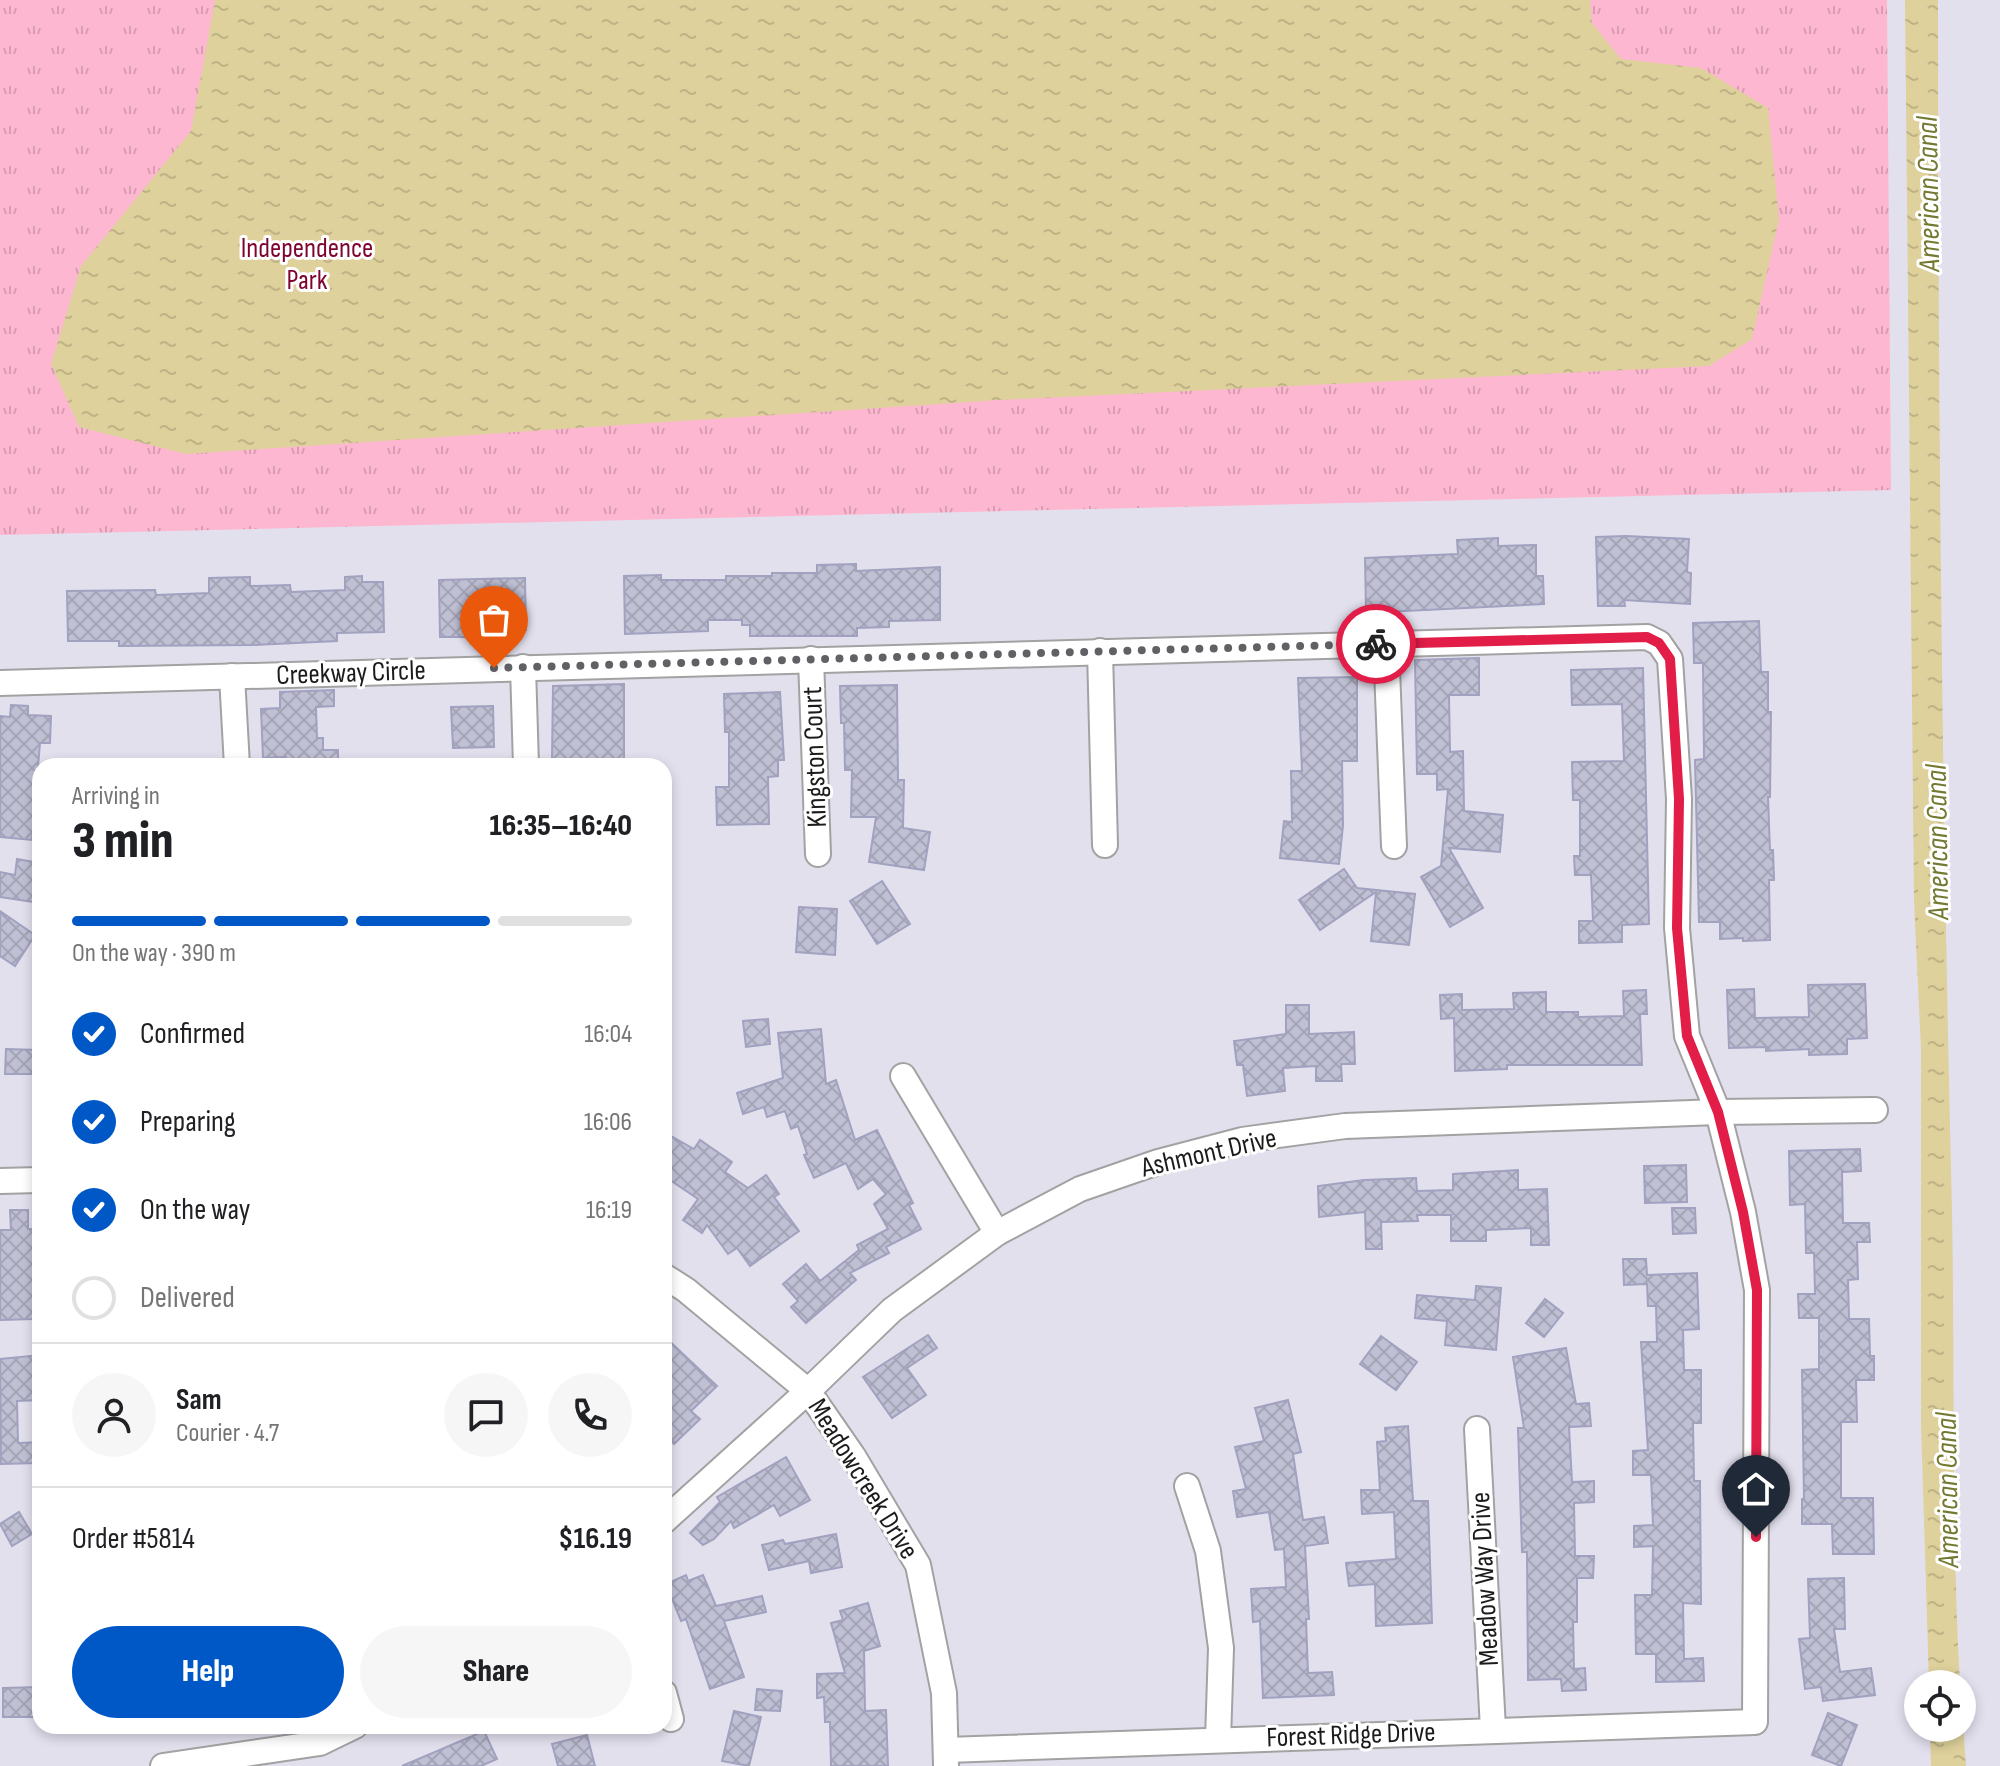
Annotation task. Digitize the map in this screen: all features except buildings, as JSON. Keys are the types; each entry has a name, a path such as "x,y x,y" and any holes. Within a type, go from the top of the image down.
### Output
{"street":[{"name":"Creekway Circle","path":"0,683 1647,637 1659,643 1670,659 1679,799 1677,928 1687,1036 1718,1112"},
{"path":"1386,644 1394,846"},
{"path":"1100,651 1105,845"},
{"name":"Kingston Court","path":"811,659 818,854"},
{"path":"523,667 526,758"},
{"path":"232,676 237,758"},
{"path":"903,1076 997,1233"},
{"name":"Ashmont Drive","path":"672,1514 892,1310 997,1233 1080,1189 1158,1162 1242,1140 1345,1126 1718,1112 1875,1110"},
{"name":"Forest Ridge Drive","path":"947,1758 1218,1740 1755,1722 1757,1290 1743,1212 1718,1112"},
{"path":"0,1181 32,1180"},
{"name":"Meadowcreek Drive","path":"672,1281 808,1391 853,1456 918,1565 944,1693 947,1758"},
{"name":"Meadow Way Drive","path":"1477,1429 1493,1729"},
{"path":"1187,1486 1208,1551 1221,1648 1218,1740"},
{"path":"163,1766 320,1743 339,1734"}],"green space":[{"name":"Independence Park","path":"0,0 1887,0 1891,490 0,535"}],"water":[{"name":"Independence Park","path":"215,0 1590,0 1592,23 1621,59 1701,68 1768,108 1779,219 1752,339 1709,366 999,400 186,454 79,427 51,364 81,266 191,131"},
{"name":"American Canal","path":"1905,0 1938,0 1943,757 1955,1566 1959,1670 1929,1670 1921,1424 1921,1049 1914,901"},
{"path":"1930,1742 1964,1742 1966,1766 1931,1766"}],"way so far":[{"path":"494,668 1376,644"}],"route":[{"path":"1376,644 1647,637 1659,643 1670,659 1679,799 1677,928 1687,1036 1718,1112 1743,1212 1757,1290 1756,1537"}]}
